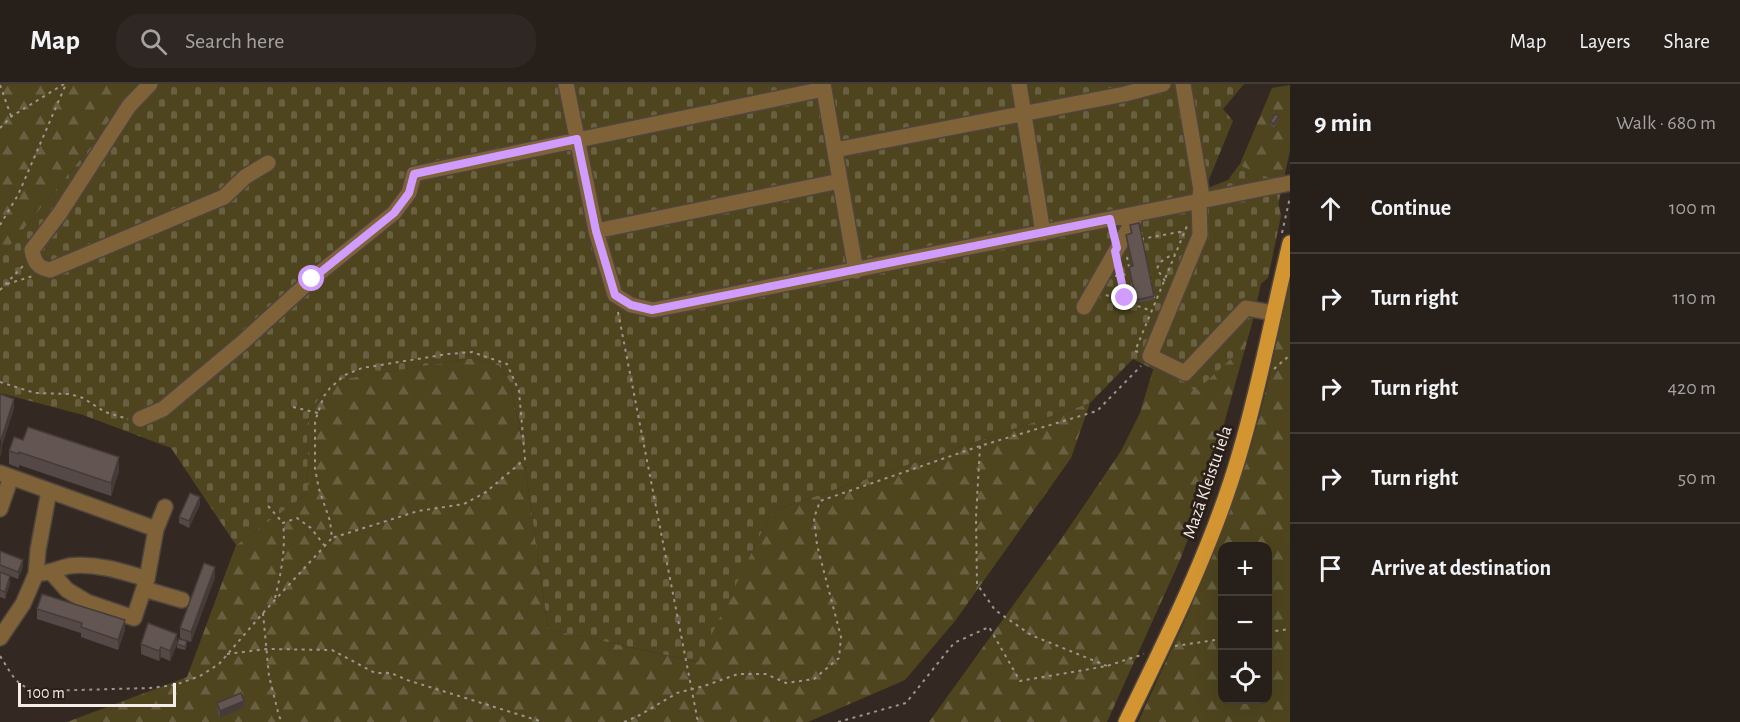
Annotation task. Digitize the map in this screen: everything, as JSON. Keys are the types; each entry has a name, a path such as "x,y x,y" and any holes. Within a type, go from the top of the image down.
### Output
{"main road":[{"name":"Mazā Kleistu iela","path":"1126,722 1162,647 1217,519 1240,453 1290,243"}],"lane":[{"path":"150,84 129,106 60,213 32,250 35,263 42,269 50,270 224,197 245,177 268,163"},
{"path":"566,84 596,231 615,295 631,305 652,310 1290,183"},
{"path":"1018,84 1043,233"},
{"path":"835,150 1125,94 1163,84"},
{"path":"1183,84 1201,190 1193,229 1193,252 1177,290 1159,314 1145,361 1185,373 1246,308 1273,313"},
{"path":"140,419 163,409 243,342 312,279 394,213 409,193 414,174 823,87 856,271"},
{"path":"596,231 840,181"},
{"path":"1084,307 1137,214"},
{"path":"1110,219 1116,249"},
{"path":"0,509 6,475 156,529"},
{"path":"50,491 38,550 43,573 87,602 134,618 146,584 156,529 165,507"},
{"path":"0,638 43,573 67,567 89,565 111,568 182,600"}],"path":[{"path":"0,128 12,116 65,84"},
{"path":"0,225 18,195 65,84"},
{"path":"0,85 12,116"},
{"path":"1137,214 1146,260"},
{"path":"1142,239 1193,229"},
{"path":"1155,303 1176,254 1193,229"},
{"path":"1116,249 1126,300"},
{"path":"0,290 24,265 32,250"},
{"path":"1159,314 1148,271 1157,269 1164,259 1176,254 1193,252"},
{"path":"1157,269 1164,280 1177,290"},
{"path":"5,285 50,270"},
{"path":"1094,290 1159,314"},
{"path":"615,295 698,722"},
{"path":"1126,300 1135,296"},
{"path":"624,722 677,693 738,674 766,674 786,683 813,679 839,658 842,636 817,545 814,518 820,501 980,446 1096,411 1145,361 1135,351 1159,314"},
{"path":"0,656 21,686 44,692 175,685 200,676 219,664 332,538 418,511 464,504 486,492 524,460 519,391 507,364 472,352 362,368 345,375 330,388 324,396 315,421 315,470 330,521 332,538"},
{"path":"0,382 34,393 70,394 83,398 105,412 124,419 140,419"},
{"path":"293,407 318,413"},
{"path":"980,446 976,517 977,584 995,610 1031,635 1107,666"},
{"path":"268,506 283,523 285,538 282,568 274,601"},
{"path":"283,523 297,518 311,528 325,546"},
{"path":"263,613 269,676 282,722"},
{"path":"838,722 906,703 954,643 990,627 1020,681 1107,666 1147,654 1142,663"},
{"path":"1272,631 1290,629"},
{"path":"1162,647 1218,640"},
{"path":"227,654 267,649 332,650 375,673 391,673 543,722"}],"green space":[{"path":"0,84 142,84 0,258"},
{"path":"142,84 1244,84 1223,109 1233,121 1205,189 1228,180 1239,165 1274,180 1281,216 1268,278 1226,316 1237,326 1233,357 1196,391 1133,359 1090,403 772,511 698,662 548,629 521,436 510,382 499,366 473,358 331,381 311,410 307,425 308,493 236,545 171,448 83,415 0,393 0,258"},
{"path":"1290,85 1290,150 1253,320 1203,499 1180,560 1107,722 929,722 1066,532 1121,451 1140,413 1152,373 1272,88"},
{"path":"1290,281 1290,722 1138,722 1215,549 1251,447"},
{"path":"473,358 499,366 510,382 521,436 548,629 697,662 772,511 1090,403 1071,458 955,621 905,680 808,722 67,722 187,677 236,545 308,493 307,425 311,410 331,381"}],"building":[{"path":"1275,114 1279,116 1274,124 1270,122"},
{"path":"1139,223 1154,296 1136,300 1129,267 1133,266 1126,235 1132,233 1130,225"},
{"path":"0,394 14,399 1,440 0,440"},
{"path":"28,427 119,457 111,483 19,452 19,454 9,451 14,437 23,440"},
{"path":"190,493 200,497 189,521 179,517"},
{"path":"0,551 23,560 18,572 0,565"},
{"path":"204,563 215,567 191,632 180,628"},
{"path":"0,572 10,576 5,592 0,590"},
{"path":"42,594 125,620 118,640 81,627 82,623 37,609"},
{"path":"148,623 177,634 170,651 161,647 159,651 141,644"},
{"path":"179,639 187,641 185,647 177,644"},
{"path":"241,693 244,701 220,711 217,703"}],"route":[{"path":"312,279 394,213 409,193 414,174 577,139 596,231 615,295 631,305 652,310 1110,219 1125,298"}]}
